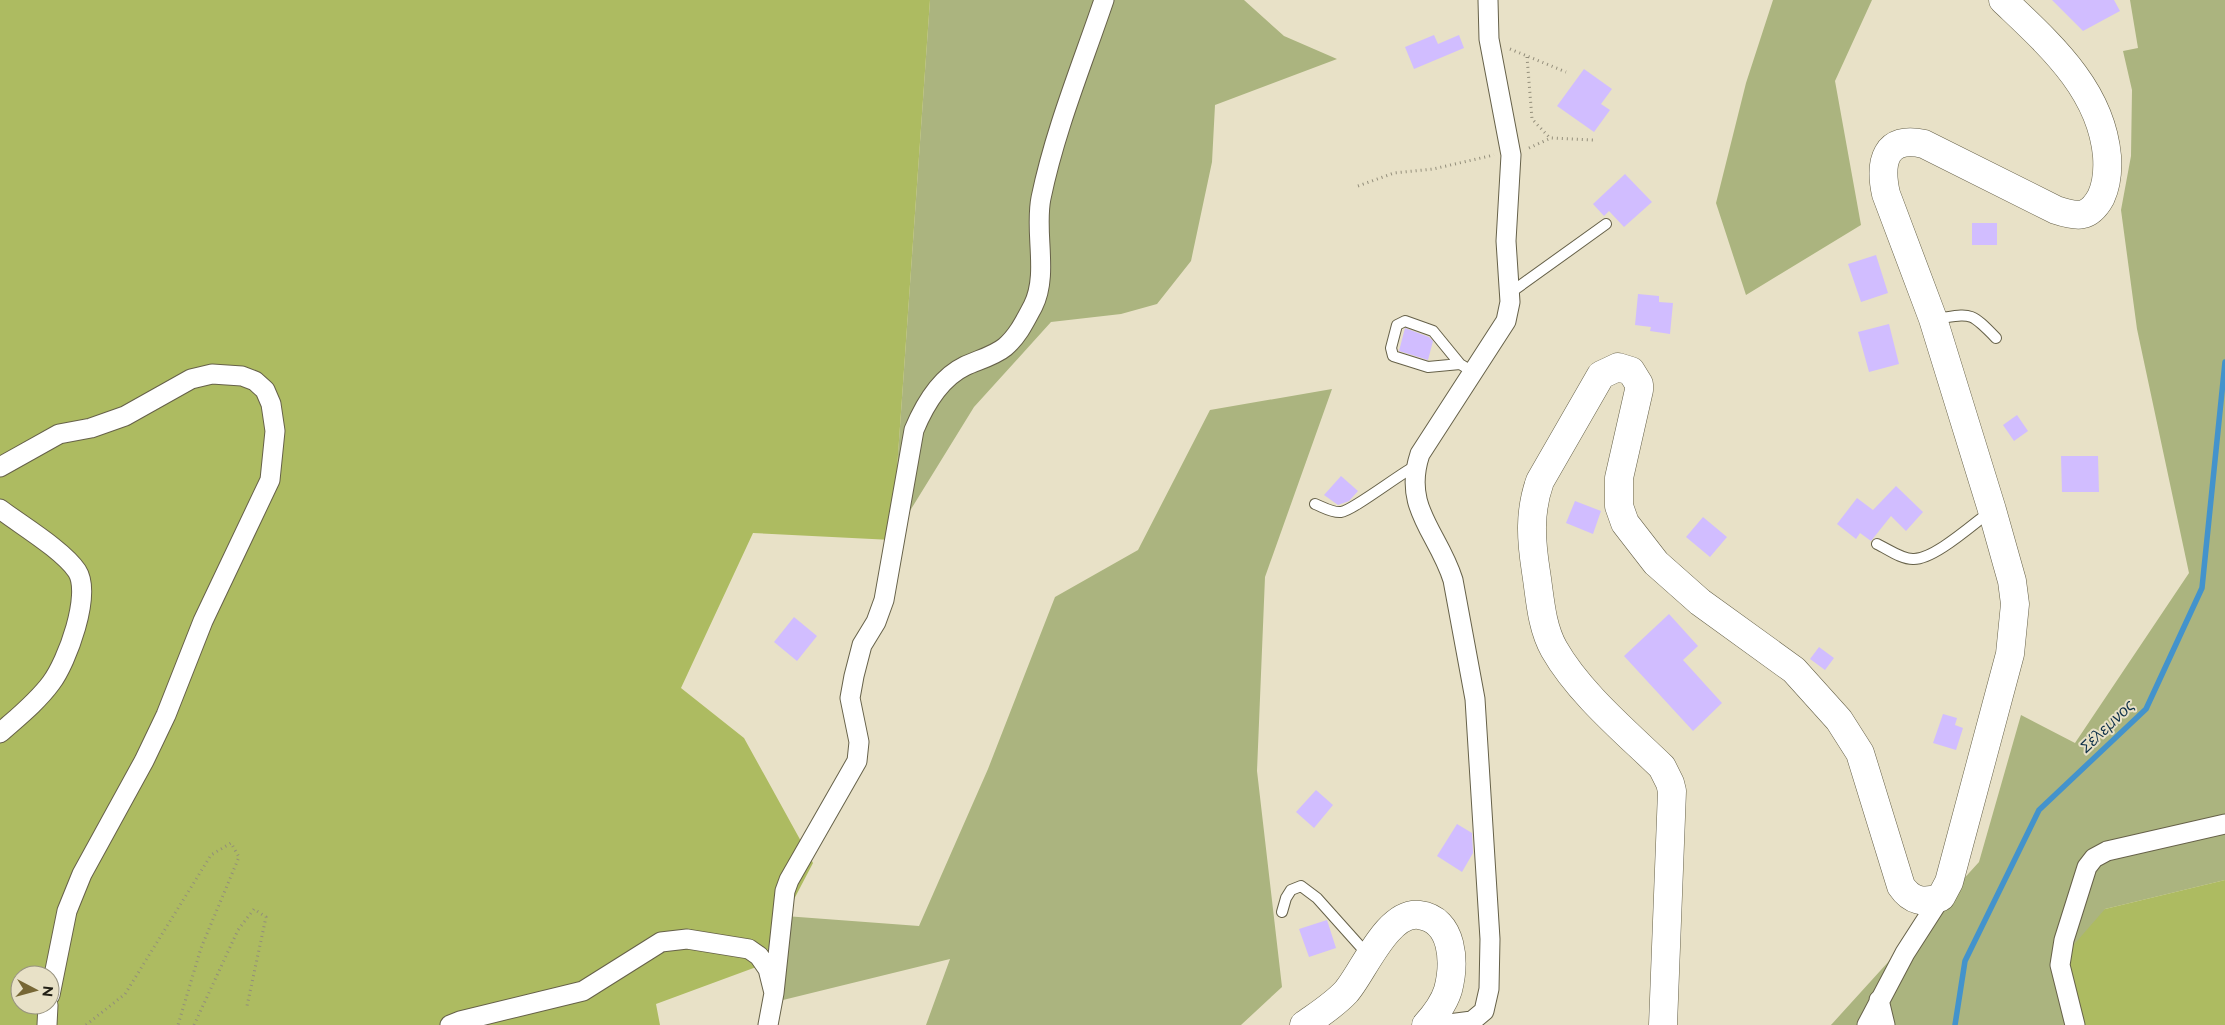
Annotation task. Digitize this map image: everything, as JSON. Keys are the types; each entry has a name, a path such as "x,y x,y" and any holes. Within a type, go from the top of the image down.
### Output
{"main road":[{"path":"1663,1025 1672,791 1662,767 1584,689 1553,648 1544,620 1532,548 1532,511 1540,482 1601,375 1610,368 1626,368 1634,374 1639,384 1619,478 1619,506 1625,523 1656,563 1700,602 1794,670 1839,720 1860,753 1900,886 1914,899 1932,901 1941,897 1949,882 2010,654 2015,604 2012,581 1992,510 1933,319 1886,194 1882,165 1886,155 1893,148 1913,141 1924,144 2056,210 2080,215 2090,212 2096,207 2103,192 2108,171 2105,141 2099,116 2079,80 2055,50 2003,0"},
{"path":"1304,1025 1335,1003 1346,992 1369,956 1393,926 1412,915 1419,914 1433,919 1442,927 1452,951 1448,989 1434,1016 1426,1025"}],"street":[{"path":"768,1025 774,993 785,891 789,880 833,806 859,754 850,698 862,646 876,622 884,600 914,430 919,417 939,386 949,376 1006,346 1018,332 1033,305 1039,286 1038,221 1040,199 1053,150 1104,0"},
{"path":"1441,1025 1472,1021 1484,1011 1489,989 1490,938 1474,699 1453,580 1414,494 1420,454 1466,368 1506,321 1510,293 1506,241 1511,155 1489,39 1488,0"},
{"path":"0,467 46,440 125,416 191,379 203,375 242,376 255,381 264,390 271,404 275,431 270,480 203,621 162,723 144,761 82,874 66,912 56,965"},
{"path":"0,509 64,557 77,572 81,582 81,598 71,642 54,680 43,694 0,733"},
{"path":"2075,1025 2060,965 2064,940 2087,867 2094,858 2107,852 2225,824"},
{"path":"1867,1025 1905,953 1941,897"},
{"path":"450,1025 583,992 652,946 670,940 687,939 749,949 765,962 774,993"},
{"path":"1879,1000 1885,1025"}],"lane":[{"path":"1510,293 1606,224"},
{"path":"1933,319 1971,316 1977,318 1996,338"},
{"path":"1405,322 1433,331 1466,368 1428,367 1393,356 1391,348 1397,325 1405,322"},
{"path":"1315,504 1333,512 1349,510 1392,479 1417,465"},
{"path":"1877,544 1905,557 1917,559 1936,552 1992,510"},
{"path":"1282,912 1286,898 1291,890 1302,886 1317,898 1369,956"}],"path":[{"path":"1489,39 1566,72"},
{"path":"1527,56 1532,119 1550,138"},
{"path":"1358,186 1394,173 1433,168 1499,154 1511,155 1550,138 1593,140"},
{"path":"86,1025 125,994 210,855 231,843 239,857 201,948 178,1025"},
{"path":"194,1025 238,930 254,909 266,917 247,1006"}],"green space":[{"path":"0,0 930,0 892,540 753,533 681,688 744,738 813,863 759,966 656,1004 660,1025 0,1025"},
{"path":"930,0 1244,0 1284,36 1337,59 1215,105 1212,162 1191,261 1157,304 1121,314 1051,322 974,407 892,540"},
{"path":"1773,0 1872,0 1835,81 1861,225 1746,295 1716,203 1746,83"},
{"path":"2130,0 2225,0 2225,880 2105,909 2076,1025 1831,1025 1979,862 2021,715 2075,743 2189,573 2137,329 2121,210 2131,156 2132,90 2123,51 2138,48"},
{"path":"1332,389 1265,577 1257,771 1282,987 1241,1025 926,1025 950,959 783,1000 759,966 785,916 919,926 988,769 1055,597 1138,550 1210,410"},
{"path":"2225,880 2225,1025 2076,1025 2056,965 2105,909"}],"building":[{"path":"2052,0 2114,0 2120,11 2083,31"},
{"path":"1434,35 1438,44 1459,35 1464,48 1414,69 1405,47"},
{"path":"1584,69 1612,89 1601,104 1610,110 1594,132 1557,106"},
{"path":"1625,174 1652,202 1624,227 1609,211 1604,216 1593,204"},
{"path":"1972,223 1997,223 1997,245 1972,245"},
{"path":"1876,255 1888,293 1861,302 1848,264"},
{"path":"1638,294 1659,296 1659,302 1673,303 1670,334 1650,331 1651,327 1635,325"},
{"path":"1889,324 1899,364 1869,372 1858,332"},
{"path":"1405,328 1429,337 1433,341 1428,360 1399,351"},
{"path":"2017,415 2028,431 2014,441 2003,425"},
{"path":"2061,456 2098,456 2099,492 2062,492"},
{"path":"1341,476 1358,491 1349,501 1338,505 1324,495"},
{"path":"1896,486 1923,512 1906,531 1891,516 1871,541 1860,533 1856,539 1837,524 1857,498 1873,510"},
{"path":"1575,501 1601,511 1593,534 1566,523"},
{"path":"1703,517 1727,537 1710,557 1686,537"},
{"path":"1669,614 1698,646 1683,660 1722,703 1693,731 1624,656"},
{"path":"794,617 817,636 797,661 774,642"},
{"path":"1819,647 1834,658 1825,670 1810,659"},
{"path":"1943,714 1957,718 1955,725 1963,728 1956,750 1933,743"},
{"path":"1316,790 1333,805 1314,828 1296,812"},
{"path":"1457,824 1472,833 1473,853 1462,872 1437,856"},
{"path":"1327,920 1336,948 1309,957 1299,929"}],"waterway":[{"name":"Σέλεμνος","path":"1955,1025 1965,961 2039,810 2146,709 2202,588 2225,362"}]}
